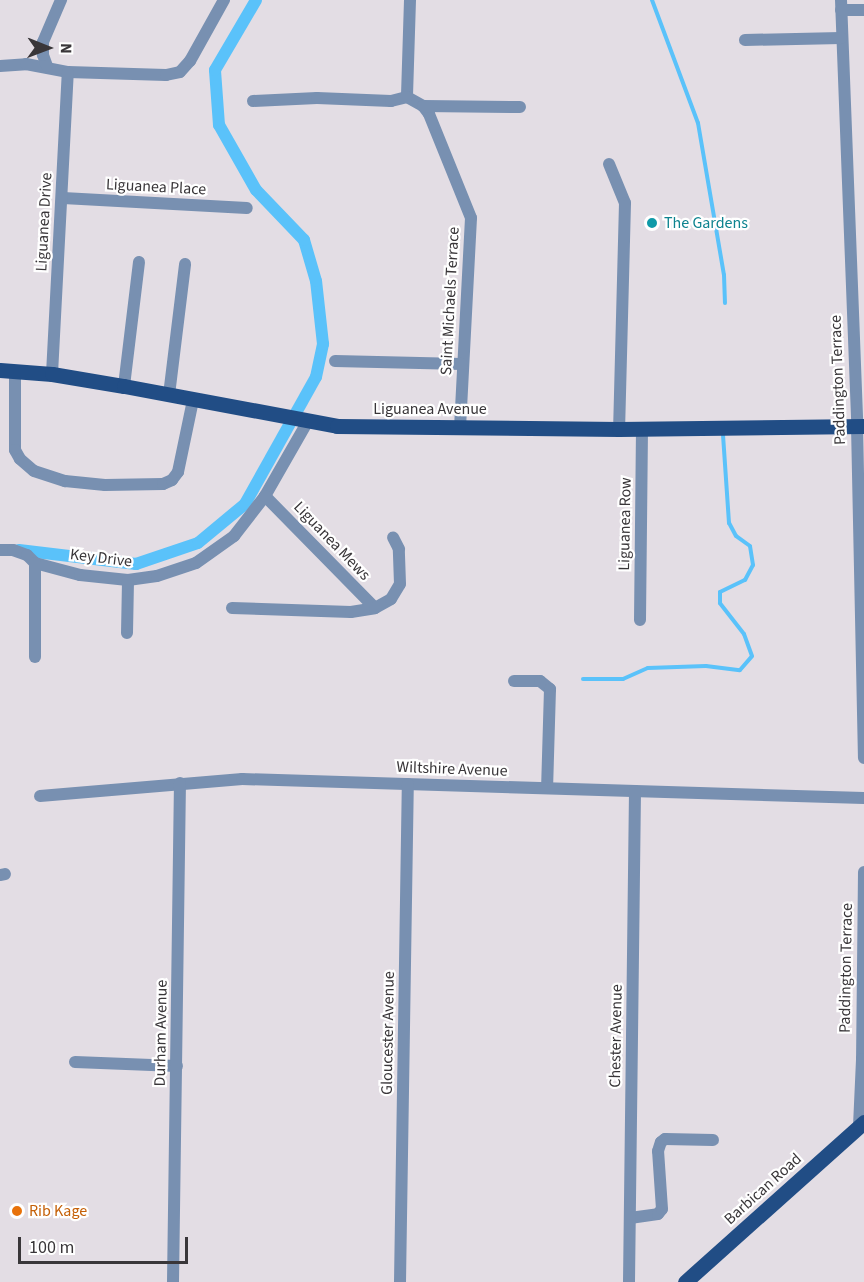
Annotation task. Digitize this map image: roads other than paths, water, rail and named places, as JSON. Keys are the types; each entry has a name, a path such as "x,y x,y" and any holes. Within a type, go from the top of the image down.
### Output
{"main road":[{"name":"Liguanea Avenue","path":"7,371 52,374 124,386 337,426 619,429 860,426"},
{"name":"Barbican Road","path":"685,1282 862,1124"}],"street":[{"path":"47,66 43,55 44,42 61,0"},
{"path":"0,66 26,64 47,66 68,72 166,75 180,72 190,61 224,0"},
{"path":"407,98 410,0"},
{"path":"841,5 864,10"},
{"name":"Paddington Terrace","path":"841,5 860,426 864,758"},
{"path":"745,40 841,38"},
{"name":"Liguanea Drive","path":"52,374 68,72"},
{"path":"253,101 317,98 391,101 407,98 426,110 520,107"},
{"name":"Saint Michaels Terrace","path":"426,110 471,218 460,427"},
{"path":"609,164 625,203 619,429"},
{"name":"Liguanea Place","path":"63,198 247,208"},
{"path":"124,386 139,262"},
{"path":"169,395 185,264"},
{"path":"335,361 462,364"},
{"path":"7,371 15,450 20,459 34,471 65,481 105,485 162,484 172,480 178,472 193,400"},
{"name":"Key Drive","path":"0,550 13,550 27,555 35,563 80,574 128,580 157,576 196,563 234,536 265,496 306,421"},
{"name":"Liguanea Row","path":"640,620 642,428"},
{"name":"Liguanea Mews","path":"265,496 375,608"},
{"path":"232,608 351,612 375,608 391,599 400,584 399,549 393,537"},
{"path":"35,563 35,657"},
{"path":"127,633 128,580"},
{"path":"514,681 540,681 550,689 547,788"},
{"name":"Wiltshire Avenue","path":"40,796 180,783 242,779 302,779 864,798"},
{"name":"Durham Avenue","path":"173,1282 180,783"},
{"name":"Gloucester Avenue","path":"400,1282 408,784"},
{"name":"Chester Avenue","path":"629,1282 635,791"},
{"name":"Paddington Terrace","path":"862,1124 864,872"},
{"path":"75,1062 177,1066"},
{"path":"630,1218 658,1214 662,1209 658,1151 661,1142 665,1139 713,1140"}],"waterway":[{"path":"19,550 136,564 198,543 245,504 316,377 323,344 316,281 304,240 256,190 219,125 215,70 256,0"},
{"path":"652,0 698,123 724,275 725,303"},
{"path":"583,679 623,679 648,668 706,666 740,670 752,656 744,634 720,603 720,592 745,580 753,565 750,546 736,536 729,523 723,434"}],"place":[{"name":"The Gardens","path":"652,223"},
{"name":"Rib Kage","path":"17,1211"}]}
